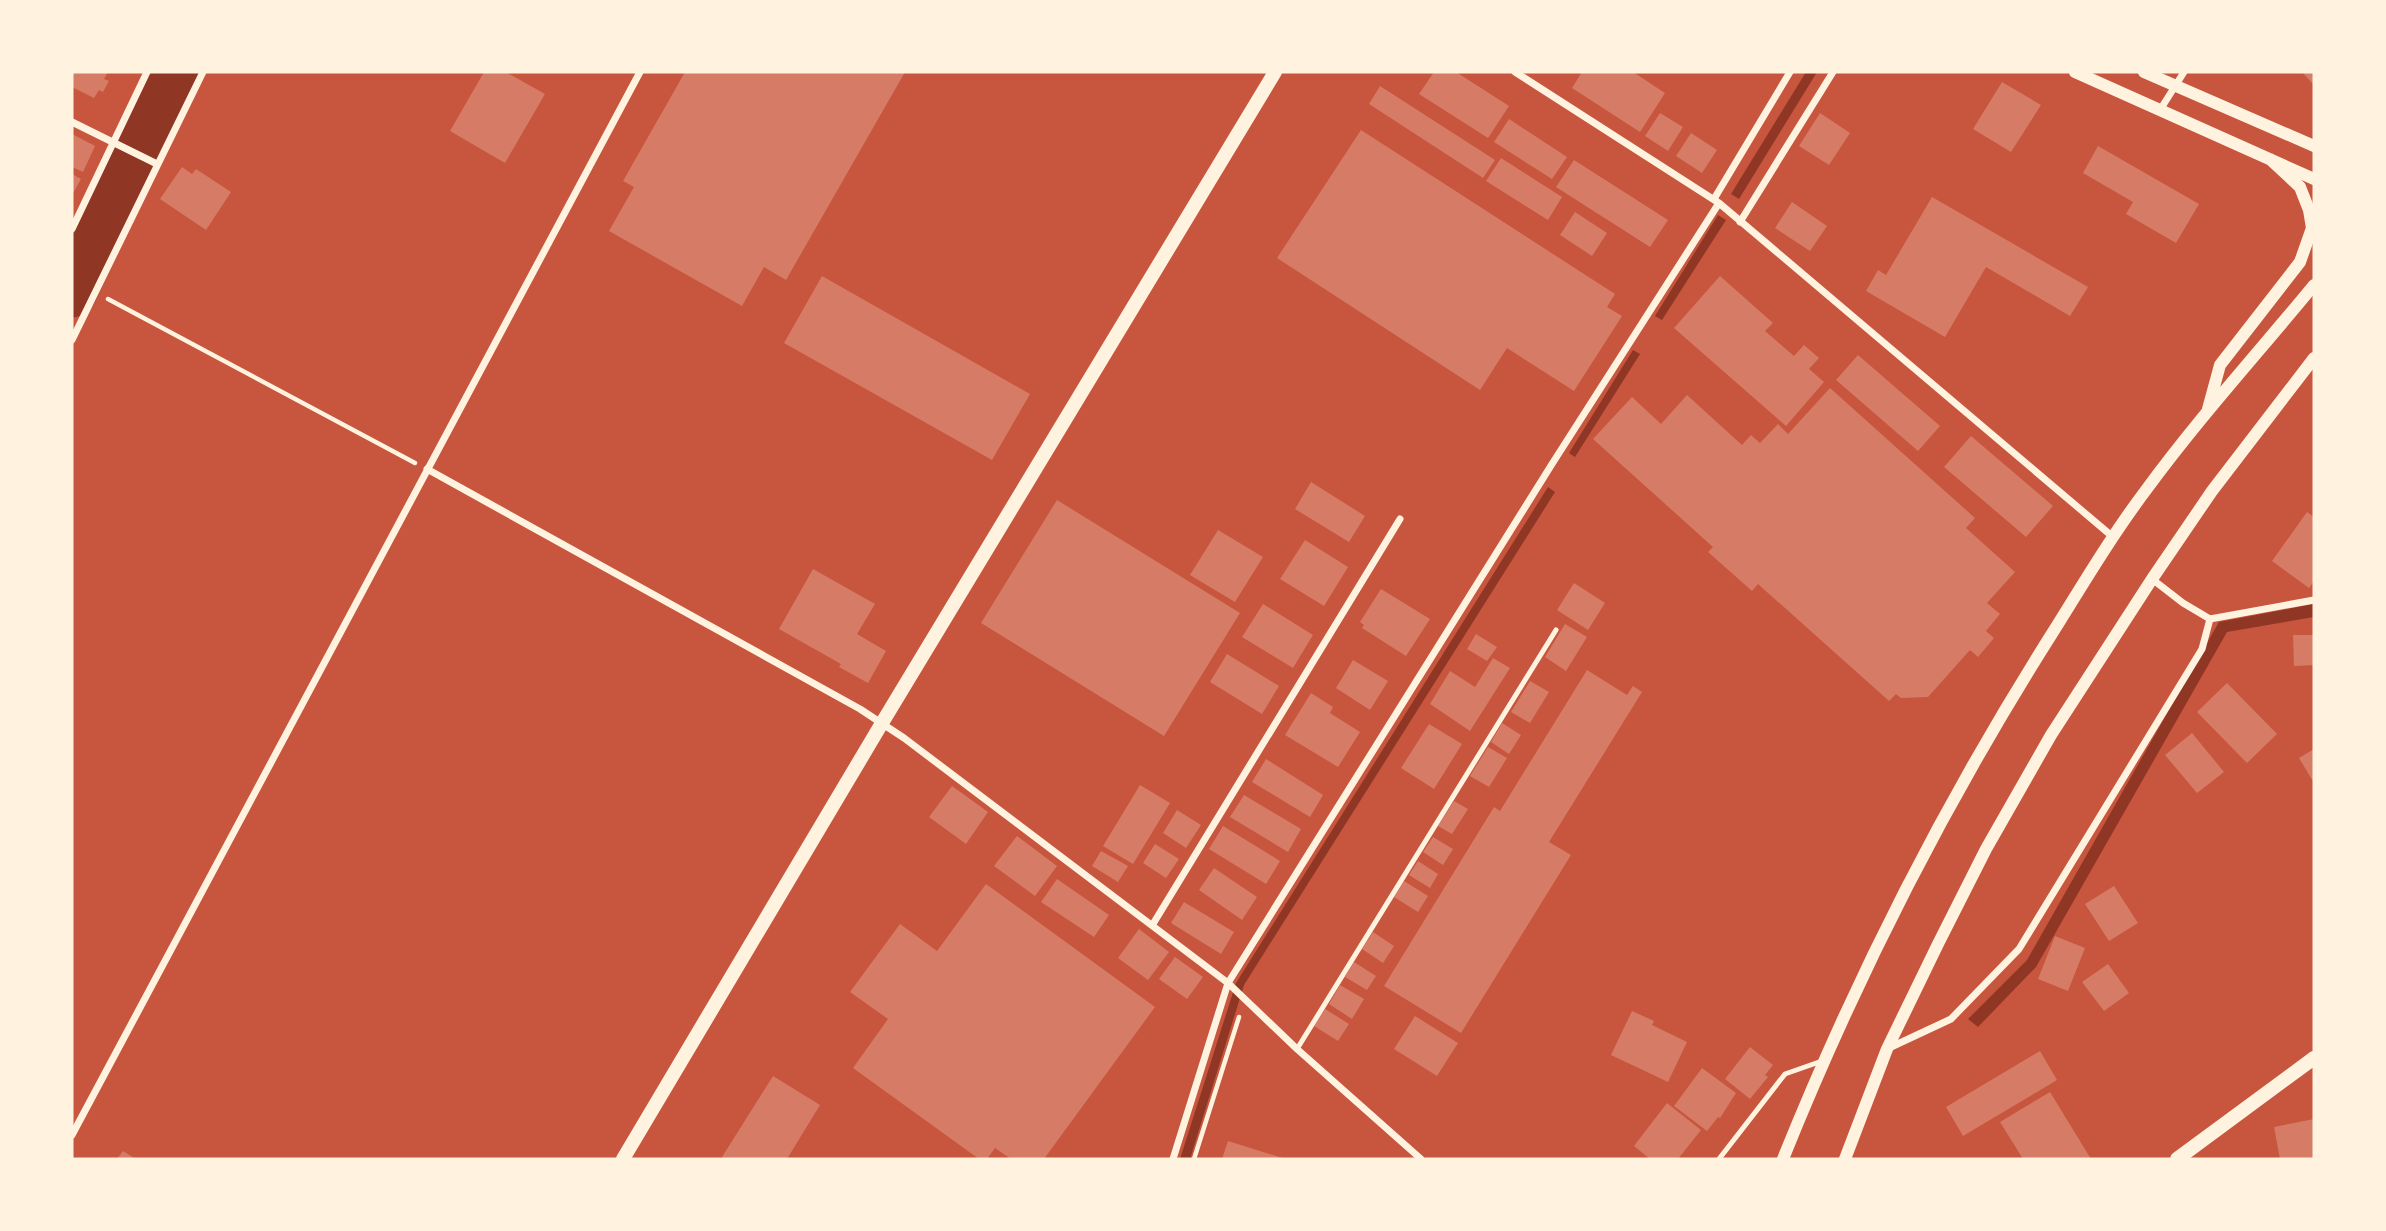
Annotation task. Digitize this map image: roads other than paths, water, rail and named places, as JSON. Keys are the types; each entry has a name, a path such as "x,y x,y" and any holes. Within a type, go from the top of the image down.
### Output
{"main road":[{"path":"623,1159 882,723 1275,72"},
{"path":"2177,1159 2314,1058"}],"street":[{"path":"72,229 116,143 147,72"},
{"path":"72,340 203,72"},
{"path":"72,1135 640,72"},
{"path":"1515,72 1716,201 2113,537"},
{"path":"1173,1159 1231,985 1716,201 1790,72"},
{"path":"1740,222 1833,72"},
{"path":"2075,72 2314,179"},
{"path":"2144,72 2314,146"},
{"path":"2160,110 2184,72"},
{"path":"72,122 157,164"},
{"path":"2206,416 2220,365 2300,262 2312,228 2309,210 2300,187 2270,159"},
{"path":"1783,1159 1824,1061 1895,910 1956,792 2011,698 2113,537 2147,489 2314,285"},
{"path":"1845,1159 1887,1049 1992,837 2052,735 2152,579 2213,491 2314,358"},
{"path":"426,469 882,723 1231,985 1297,1049 1421,1159"},
{"path":"1153,925 1400,519"},
{"path":"2152,579 2183,603 2210,619 2314,600"},
{"path":"1887,1049 1951,1019 2018,948 2202,649 2210,619"}],"lane":[{"path":"1297,1049 1556,630"},
{"path":"1719,1159 1785,1074 1824,1061"}],"waterway":[{"path":"72,259 162,72"},
{"path":"72,293 177,72"}]}
